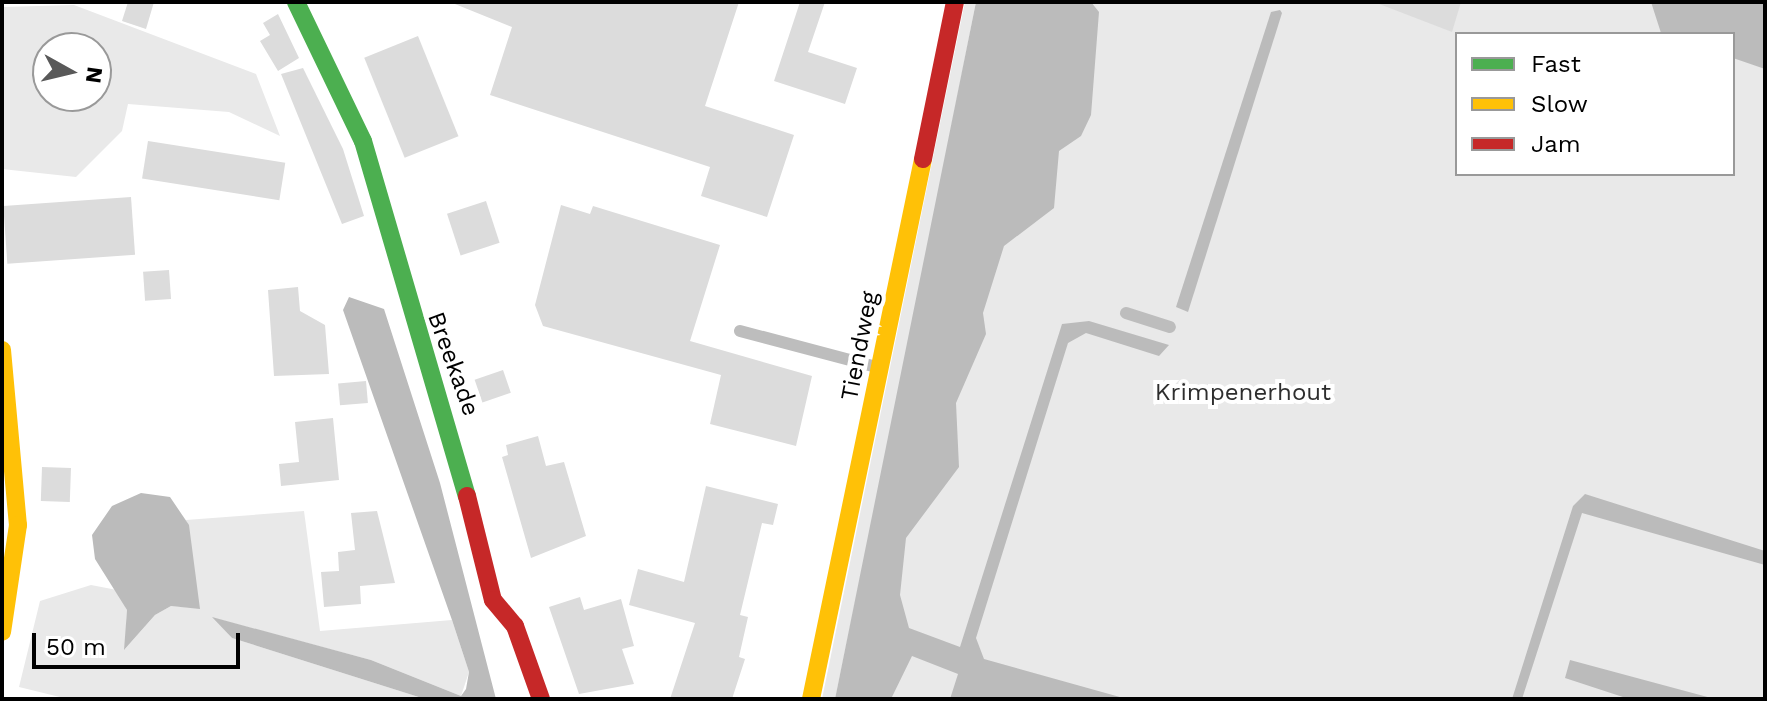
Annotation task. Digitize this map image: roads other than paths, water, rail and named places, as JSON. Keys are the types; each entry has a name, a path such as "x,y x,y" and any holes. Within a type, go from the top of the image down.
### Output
{"street":[{"name":"Breekade","path":"296,2 363,141 406,278 407,309 445,405 489,585 515,626 541,699"},
{"name":"Tiendweg","path":"811,699 955,2"},
{"path":"2,350 15,433 18,525 2,632"}],"lane":[{"path":"1126,313 1170,327"},
{"path":"740,331 879,367"}],"park label":[{"name":"Krimpenerhout","path":"1243,393"}]}
